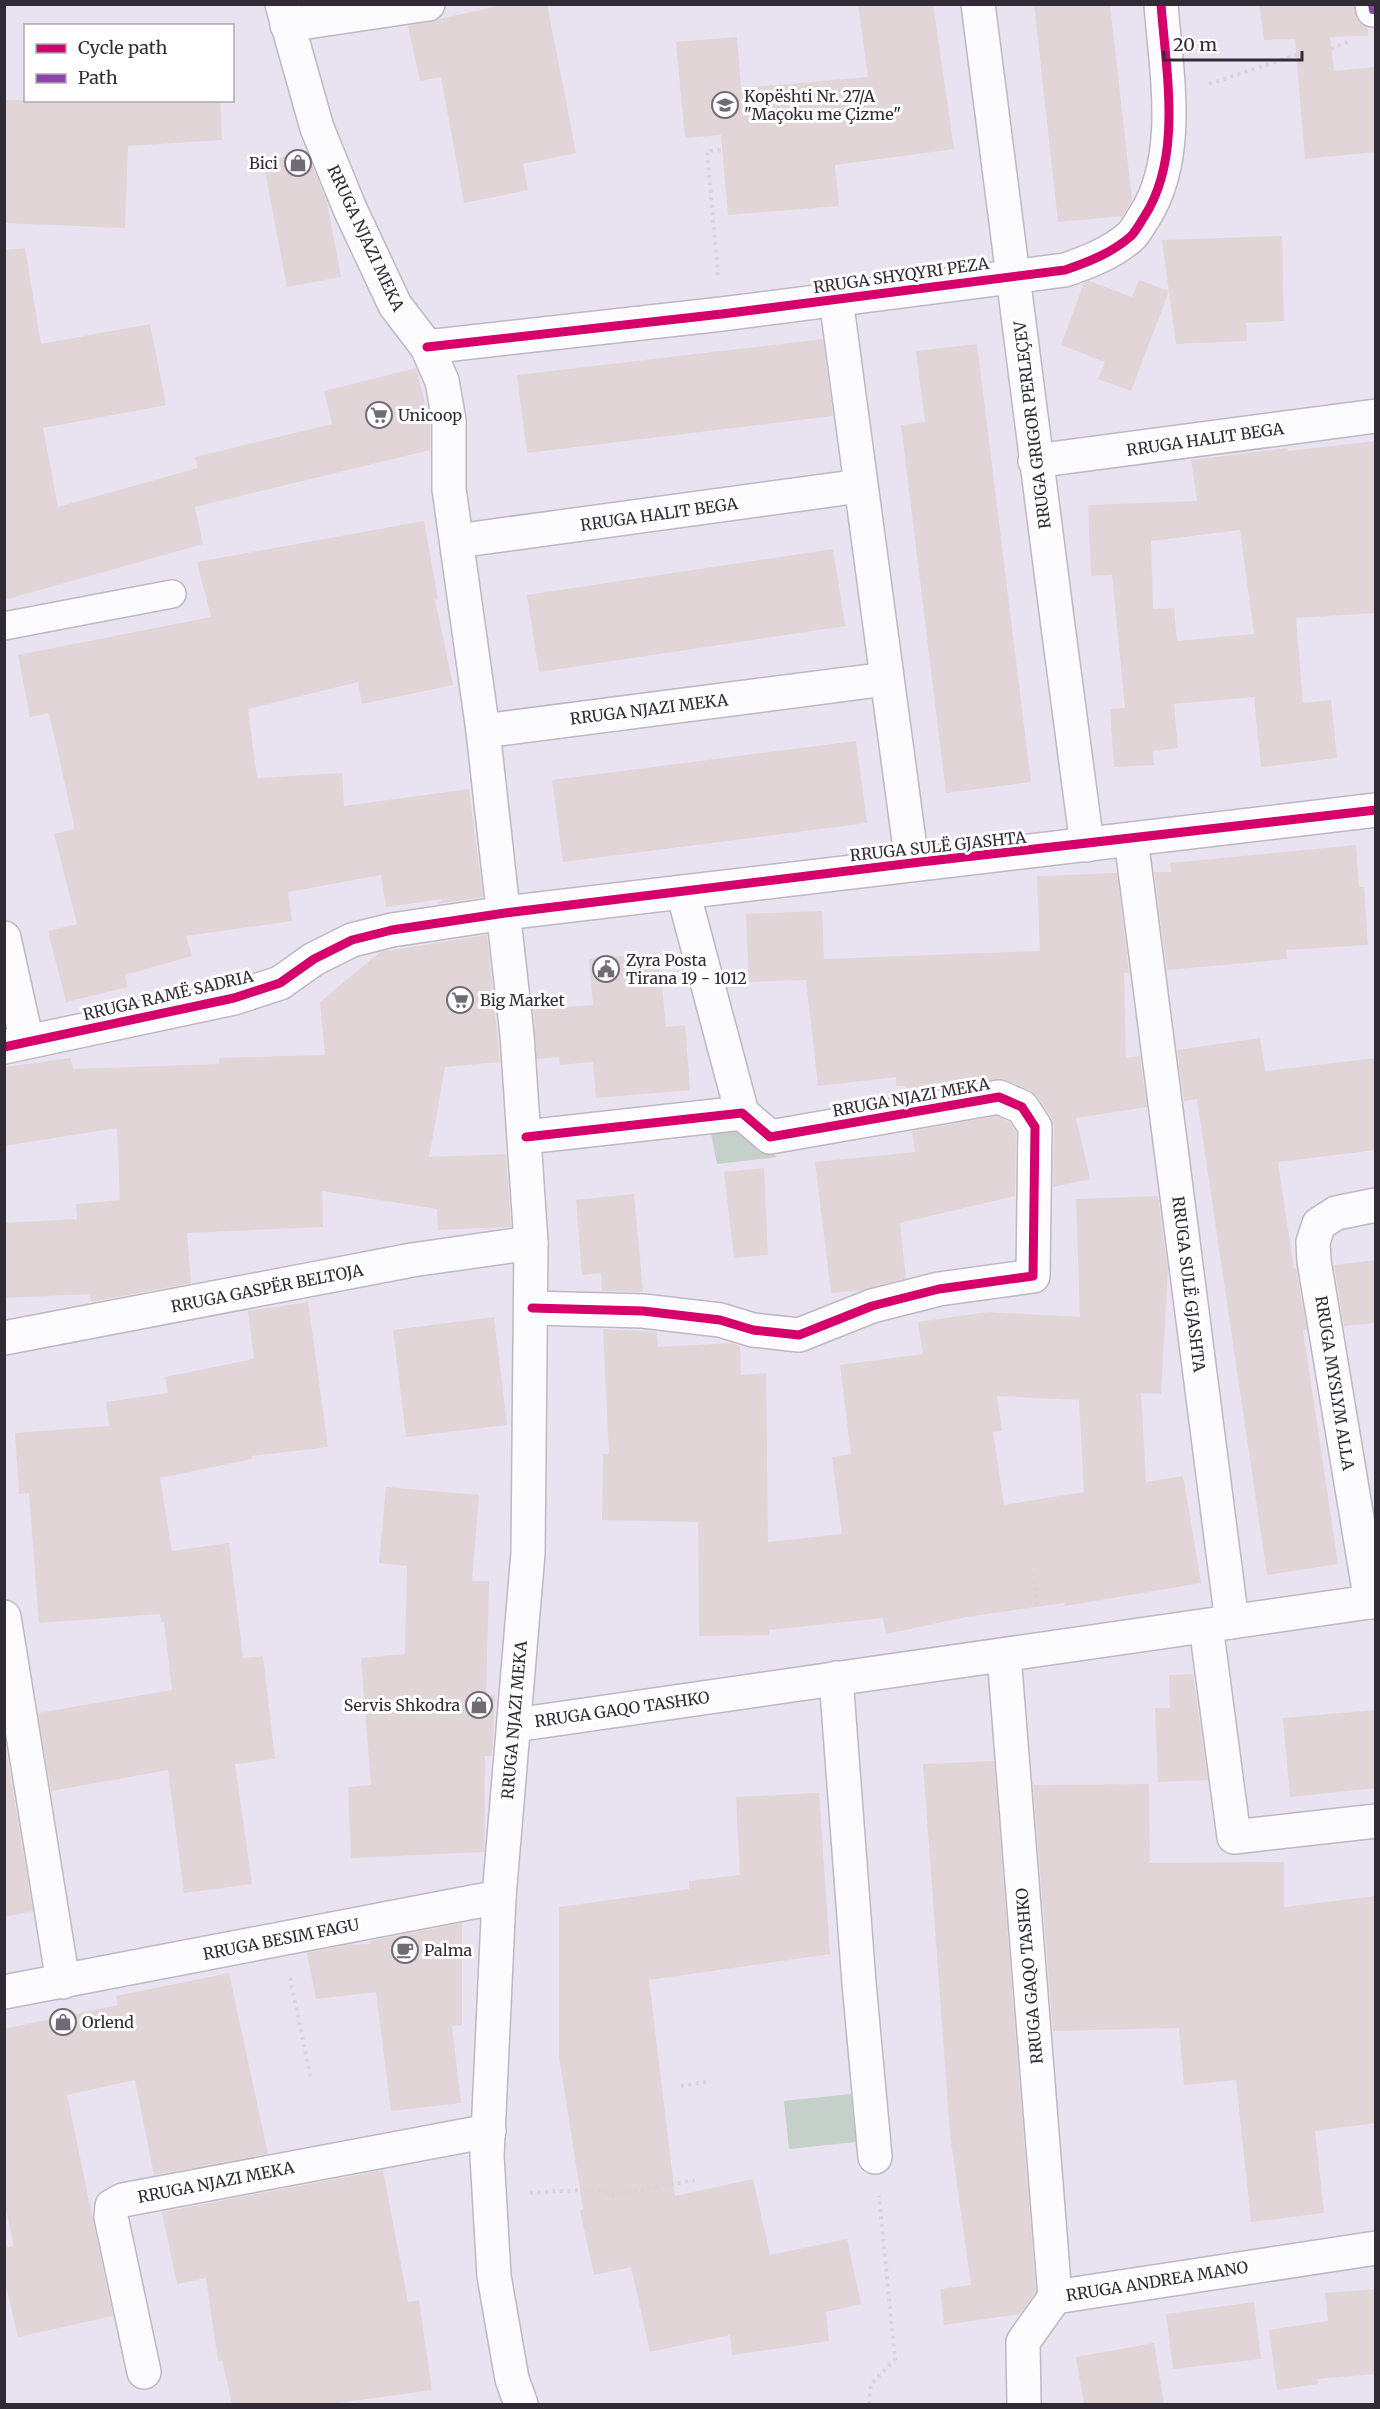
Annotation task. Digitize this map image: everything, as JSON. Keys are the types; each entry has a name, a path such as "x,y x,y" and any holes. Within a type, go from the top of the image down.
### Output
{"street":[{"name":"RRUGA NJAZI MEKA","path":"428,4 284,15 317,128 350,209 395,305 427,347 442,381 449,420 449,489 483,730 505,913 526,1137 532,1308 528,1553 499,1897 489,2131 494,2276 512,2379 521,2404"},
{"name":"RRUGA GRIGOR PERLEÇEV","path":"978,4 1014,275 1035,461 1087,845"},
{"name":"RRUGA SHYQYRI PEZA","path":"427,347 722,314 1065,270 1099,258 1132,236 1154,202 1165,159 1168,100 1161,4"},
{"path":"1372,4 1373,10 1376,9"},
{"path":"836,299 912,863"},
{"name":"RRUGA HALIT BEGA","path":"1035,461 1376,416"},
{"name":"RRUGA HALIT BEGA","path":"457,541 860,486"},
{"name":"RRUGA NJAZI MEKA","path":"483,730 886,679"},
{"name":"RRUGA SULË GJASHTA","path":"505,913 912,863 1087,845 1376,810"},
{"name":"RRUGA SULË GJASHTA","path":"1131,839 1219,1624 1233,1837 1376,1821"},
{"path":"526,1137 742,1113 683,892"},
{"name":"RRUGA RAMË SADRIA","path":"16,1045 234,998 280,983 314,959 352,940 392,930 505,913"},
{"path":"4,938 16,1045"},
{"name":"RRUGA NJAZI MEKA","path":"532,1308 643,1311 720,1320 753,1330 799,1335 872,1306 927,1292 1033,1276 1035,1127 1022,1107 999,1097 770,1137 742,1113"},
{"name":"RRUGA MYSLYM ALLA","path":"1373,1601 1314,1261 1313,1242 1318,1224 1336,1213 1376,1205"},
{"name":"RRUGA GASPËR BELTOJA","path":"4,1338 412,1260 531,1243"},
{"name":"RRUGA GAQO TASHKO","path":"514,1725 1373,1601"},
{"path":"4,1617 63,1982"},
{"name":"RRUGA GAQO TASHKO","path":"1004,1655 1055,2297"},
{"path":"836,1678 859,1983 875,2157"},
{"name":"RRUGA BESIM FAGU","path":"4,1992 499,1897"},
{"name":"RRUGA NJAZI MEKA","path":"144,2372 111,2217 112,2206 123,2200 489,2131"},
{"name":"RRUGA ANDREA MANO","path":"1024,2404 1023,2342 1055,2297 1376,2248"}],"lane":[{"path":"4,626 172,594"}],"path":[{"path":"1168,100 1248,70 1305,52"},
{"path":"722,150 707,151 722,314"},
{"path":"1033,1573 1038,1615"},
{"path":"282,1939 311,2079"},
{"path":"681,2086 711,2081"},
{"path":"869,2404 871,2384 895,2359 875,2157"},
{"path":"490,2195 595,2189 612,2195 695,2180"}],"shaded area":[{"path":"737,1119 777,1157 717,1164 709,1123"},
{"path":"851,2094 856,2142 789,2149 784,2101"}],"building":[{"path":"507,4 547,4 576,153 523,164 528,190 464,203 441,77 420,81 408,26"},
{"path":"858,4 933,4 954,149 835,165 839,206 728,215 721,135 685,138 676,42 737,37 741,88 868,77"},
{"path":"1034,4 1110,4 1132,200 1123,216 1058,222"},
{"path":"1259,4 1354,4 1359,22 1368,28 1368,36 1330,37 1334,71 1376,67 1376,152 1305,159 1295,39 1264,40"},
{"path":"4,100 24,100 24,102 220,102 222,140 128,146 125,228 4,223"},
{"path":"307,152 327,202 341,277 287,287 263,161"},
{"path":"1282,236 1284,321 1246,323 1247,341 1176,344 1162,240"},
{"path":"25,248 41,344 150,324 166,405 43,428 58,507 198,468 195,457 332,424 324,391 416,368 430,422 430,450 195,507 203,544 4,600 4,250"},
{"path":"1139,280 1169,291 1131,391 1098,379 1105,362 1061,345 1084,283 1089,281 1132,297"},
{"path":"823,339 833,416 527,453 517,375"},
{"path":"977,344 1031,782 946,793 901,425 925,422 916,351"},
{"path":"1376,441 1376,613 1296,618 1303,703 1331,700 1337,758 1261,767 1254,697 1174,704 1178,748 1153,751 1154,765 1114,767 1110,709 1125,708 1112,575 1091,576 1088,505 1197,501 1191,460 1287,448 1288,451","holes":["1240,530 1254,634 1177,641 1174,608 1153,609 1151,541"]},
{"path":"424,521 438,599 435,600 453,685 362,704 358,682 248,709 257,778 342,773 344,806 469,789 483,897 437,904 443,899 386,907 381,875 288,892 292,921 186,936 192,956 125,975 128,987 66,1002 48,931 77,924 54,834 75,829 49,713 30,717 18,655 211,617 197,562"},
{"path":"833,549 845,626 539,672 527,595"},
{"path":"856,741 867,823 563,862 552,780"},
{"path":"1356,845 1359,887 1364,887 1368,945 1286,950 1287,959 1167,970 1154,872 1171,872 1170,863"},
{"path":"1117,873 1129,973 1124,973 1126,1058 1140,1056 1147,1107 1076,1118 1090,1179 1053,1187 1054,1127 1051,1117 1038,1097 1030,1090 1006,1080 996,1079 907,1094 906,1086 896,1086 896,1077 818,1086 806,980 749,982 746,914 822,911 824,959 1040,951 1037,876"},
{"path":"487,935 500,1062 445,1067 429,1157 506,1154 511,1227 438,1230 437,1209 322,1191 323,1227 187,1233 191,1283 91,1302 90,1294 4,1298 4,1223 77,1219 76,1204 120,1200 117,1128 4,1146 4,1067 71,1058 73,1069 219,1064 219,1058 325,1055 320,1002 380,952"},
{"path":"659,953 666,1027 685,1025 690,1090 596,1098 593,1062 560,1065 559,1057 537,1059 533,1009 593,1005 589,959"},
{"path":"1260,1038 1265,1071 1376,1058 1376,1150 1278,1162 1294,1269 1296,1268 1307,1330 1303,1330 1338,1564 1267,1575 1197,1099 1184,1101 1177,1050"},
{"path":"997,1116 1009,1122 1016,1132 1015,1196 900,1223 906,1278 861,1290 831,1293 815,1162 915,1152 912,1131"},
{"path":"764,1168 768,1255 734,1258 724,1172"},
{"path":"634,1194 643,1292 602,1291 601,1273 582,1275 576,1200"},
{"path":"1158,1196 1168,1270 1161,1394 1141,1393 1146,1482 1183,1476 1201,1583 1065,1606 1064,1603 966,1617 886,1634 883,1618 769,1630 769,1635 699,1636 698,1522 602,1520 603,1454 609,1454 603,1329 657,1332 658,1347 732,1343 740,1346 741,1375 766,1373 768,1542 842,1534 832,1457 851,1454 840,1365 923,1354 918,1322 988,1312 1080,1317 1076,1199","holes":["997,1396 1079,1400 1084,1492 1004,1505 993,1432 1002,1431"]},
{"path":"1376,1260 1376,1323 1344,1326 1334,1265"},
{"path":"308,1302 328,1447 252,1456 252,1459 160,1478 172,1551 229,1543 243,1658 263,1656 275,1759 235,1764 252,1884 184,1893 168,1770 51,1791 38,1713 172,1690 164,1622 161,1622 160,1614 39,1623 29,1493 19,1494 15,1433 109,1426 106,1402 168,1393 165,1377 254,1359 248,1311"},
{"path":"494,1317 507,1425 406,1437 393,1330"},
{"path":"386,1487 479,1495 472,1581 489,1581 486,1696 495,1695 492,1756 485,1756 484,1852 351,1858 348,1787 371,1785 361,1658 405,1654 407,1566 379,1563"},
{"path":"1193,1674 1208,1780 1158,1782 1155,1708 1170,1708 1169,1675"},
{"path":"1376,1710 1376,1788 1290,1797 1283,1718"},
{"path":"4,1738 33,1911 4,1917"},
{"path":"994,1761 1036,2292 1020,2314 944,2325 940,2289 971,2285 950,2134 923,1764"},
{"path":"1149,1784 1150,1863 1284,1862 1284,1907 1376,1896 1376,2123 1315,2131 1324,2213 1251,2222 1236,2080 1184,2085 1179,2028 1053,2031 1033,1785"},
{"path":"819,1793 830,1954 649,1980 675,2196 753,2179 770,2255 847,2239 861,2304 826,2312 829,2341 732,2355 730,2335 650,2352 631,2267 594,2275 580,2210 583,2209 559,2057 559,1907 689,1889 689,1881 740,1875 736,1797"},
{"path":"462,1923 462,2025 452,2026 461,2103 391,2111 376,1992 316,1999 307,1953 346,1945 370,1944 370,1941"},
{"path":"229,1973 268,2154 154,2175 135,2080 67,2095 113,2316 18,2337 4,2277 4,2248 14,2246 4,2201 4,2029 118,2005 116,1996"},
{"path":"383,2170 408,2302 419,2300 432,2390 331,2404 232,2404 222,2360 218,2361 206,2278 177,2284 162,2212"},
{"path":"1376,2289 1376,2374 1317,2379 1318,2384 1277,2390 1269,2330 1328,2321 1325,2293"},
{"path":"1254,2302 1261,2359 1173,2369 1166,2314"},
{"path":"1154,2343 1164,2404 1084,2404 1076,2357"}],"marked path":[{"path":"1372,4 1373,10 1376,9"}],"cycle path":[{"path":"427,347 722,314 1065,270 1100,256 1124,242 1135,232 1156,193 1164,168 1169,113 1161,4"},
{"path":"4,1047 234,998 280,983 314,959 352,940 392,930 505,913 912,863 1376,810"},
{"path":"526,1137 742,1113 770,1137 999,1097 1022,1107 1035,1127 1033,1276 939,1289 872,1306 799,1335 753,1330 720,1320 643,1311 532,1308"}],"place":[{"name":"Kopështi Nr. 27/A \"Maçoku me Çizme\"","path":"725,105"},
{"name":"Bici","path":"298,163"},
{"name":"Unicoop","path":"379,415"},
{"name":"Zyra Posta Tirana 19 - 1012","path":"606,969"},
{"name":"Big Market","path":"460,1000"},
{"name":"Servis Shkodra","path":"479,1705"},
{"name":"Palma","path":"405,1950"},
{"name":"Orlend","path":"63,2022"}]}
